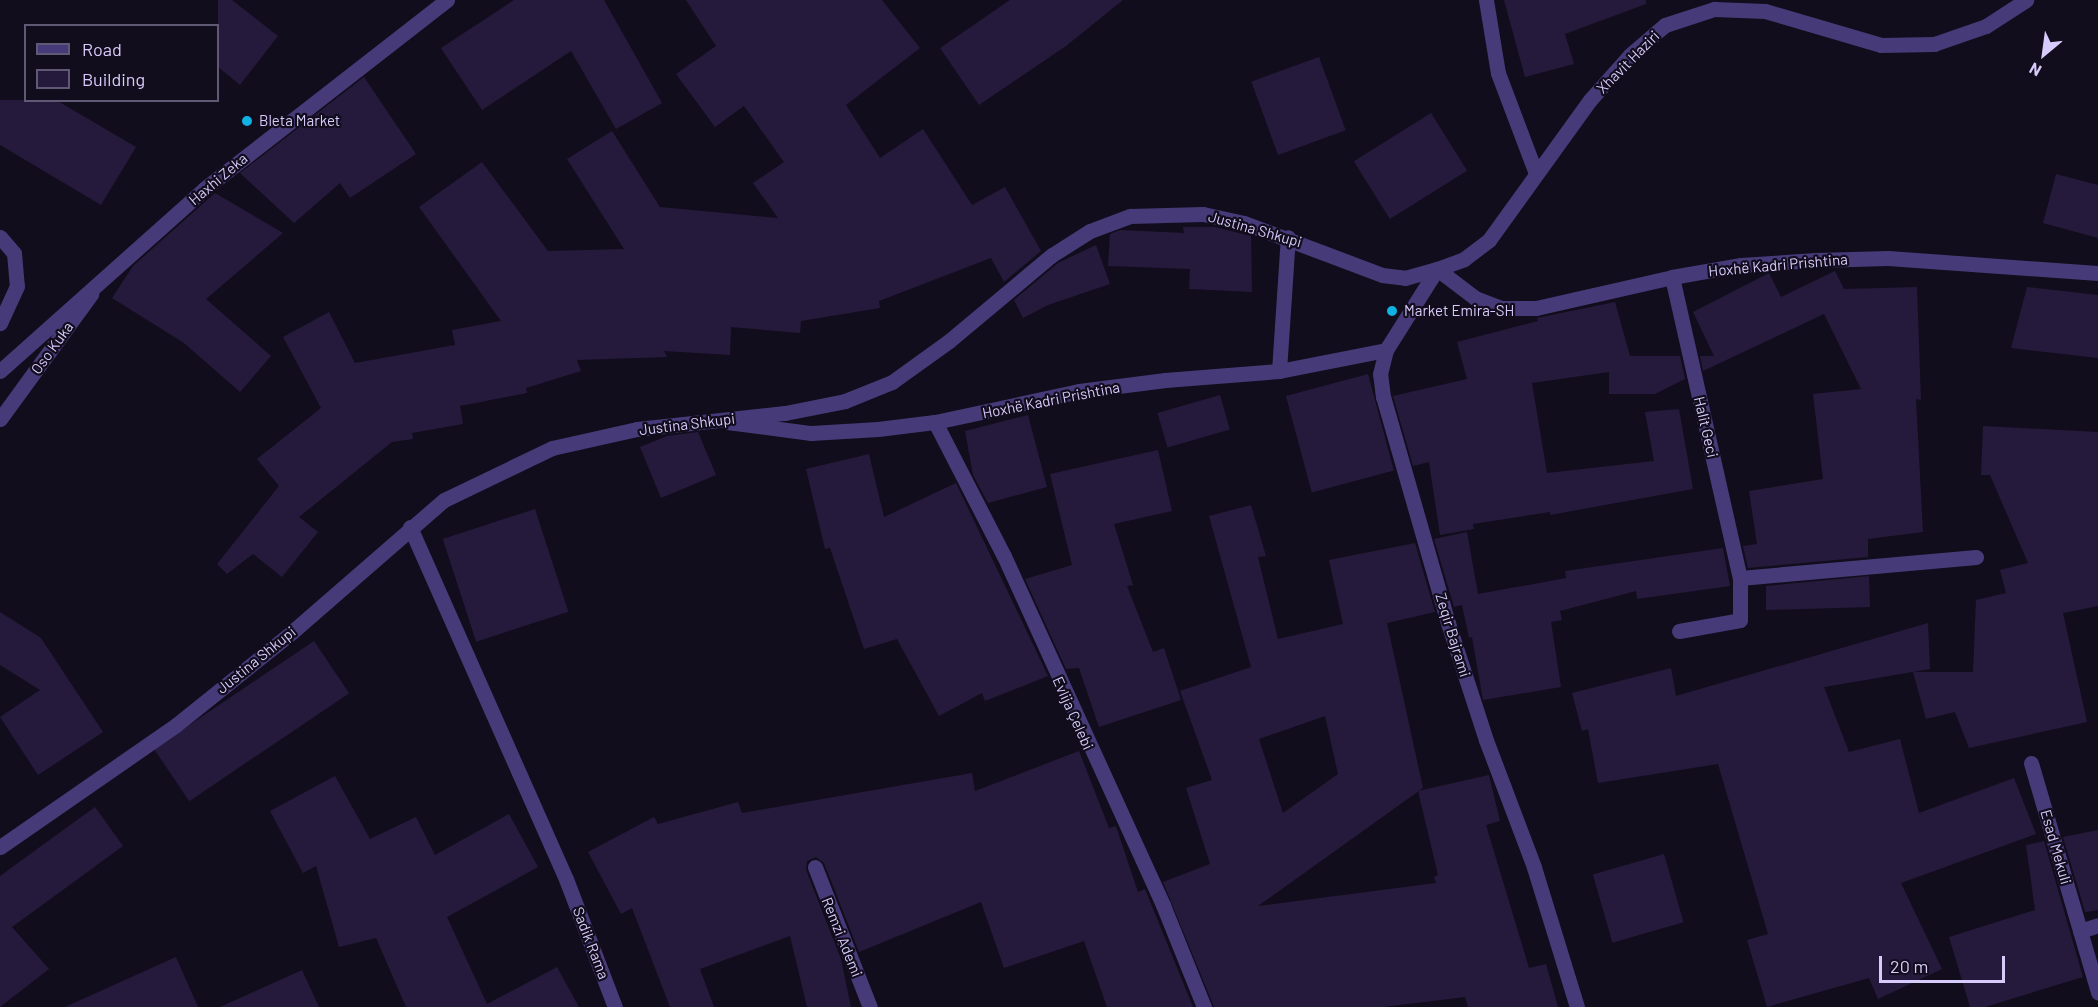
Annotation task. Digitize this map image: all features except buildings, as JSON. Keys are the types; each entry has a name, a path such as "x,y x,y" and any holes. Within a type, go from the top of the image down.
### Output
{"street":[{"name":"Haxhi Zeka","path":"0,371 104,277 297,114 447,0"},
{"path":"1486,0 1498,73 1535,171"},
{"name":"Xhavit Haziri","path":"1437,269 1464,259 1489,240 1535,171 1590,100 1630,55 1665,25 1714,9 1765,11 1881,45 1934,44 1986,26 2026,0"},
{"name":"Justina Shkupi","path":"0,847 176,725 292,632 410,527 444,500 495,472 552,448 637,429 716,421 845,400 892,381 949,341 1052,255 1090,231 1130,216 1203,214 1288,237 1382,275 1405,278 1437,269"},
{"path":"0,237 14,252 17,286 0,323"},
{"path":"1279,371 1288,237"},
{"name":"Hoxhë Kadri Prishtina","path":"1437,269 1475,298 1501,308 1536,308 1672,277 1741,266 1888,258 2098,273"},
{"name":"Zeqir Bajrami","path":"1437,269 1386,350 1380,374 1383,397 1432,567 1577,1007"},
{"name":"Oso Kuka","path":"0,418 104,277"},
{"name":"Halit Geci","path":"1672,277 1740,578 1740,620 1679,631"},
{"name":"Hoxhë Kadri Prishtina","path":"716,421 810,433 935,422 1079,391 1165,380 1279,371 1386,350"},
{"name":"Evlija Çelebi","path":"935,422 1004,556 1163,905 1204,1007"},
{"name":"Sadik Rama","path":"410,527 566,879 615,1007"},
{"path":"1740,578 1976,558"},
{"name":"Esad Mekuli","path":"2031,763 2098,992"},
{"name":"Remzi Ademi","path":"815,867 870,1007"},
{"path":"2080,931 2098,925"}],"place":[{"name":"Bleta Market","path":"247,121"},
{"name":"Market Emira-SH","path":"1392,311"}]}
